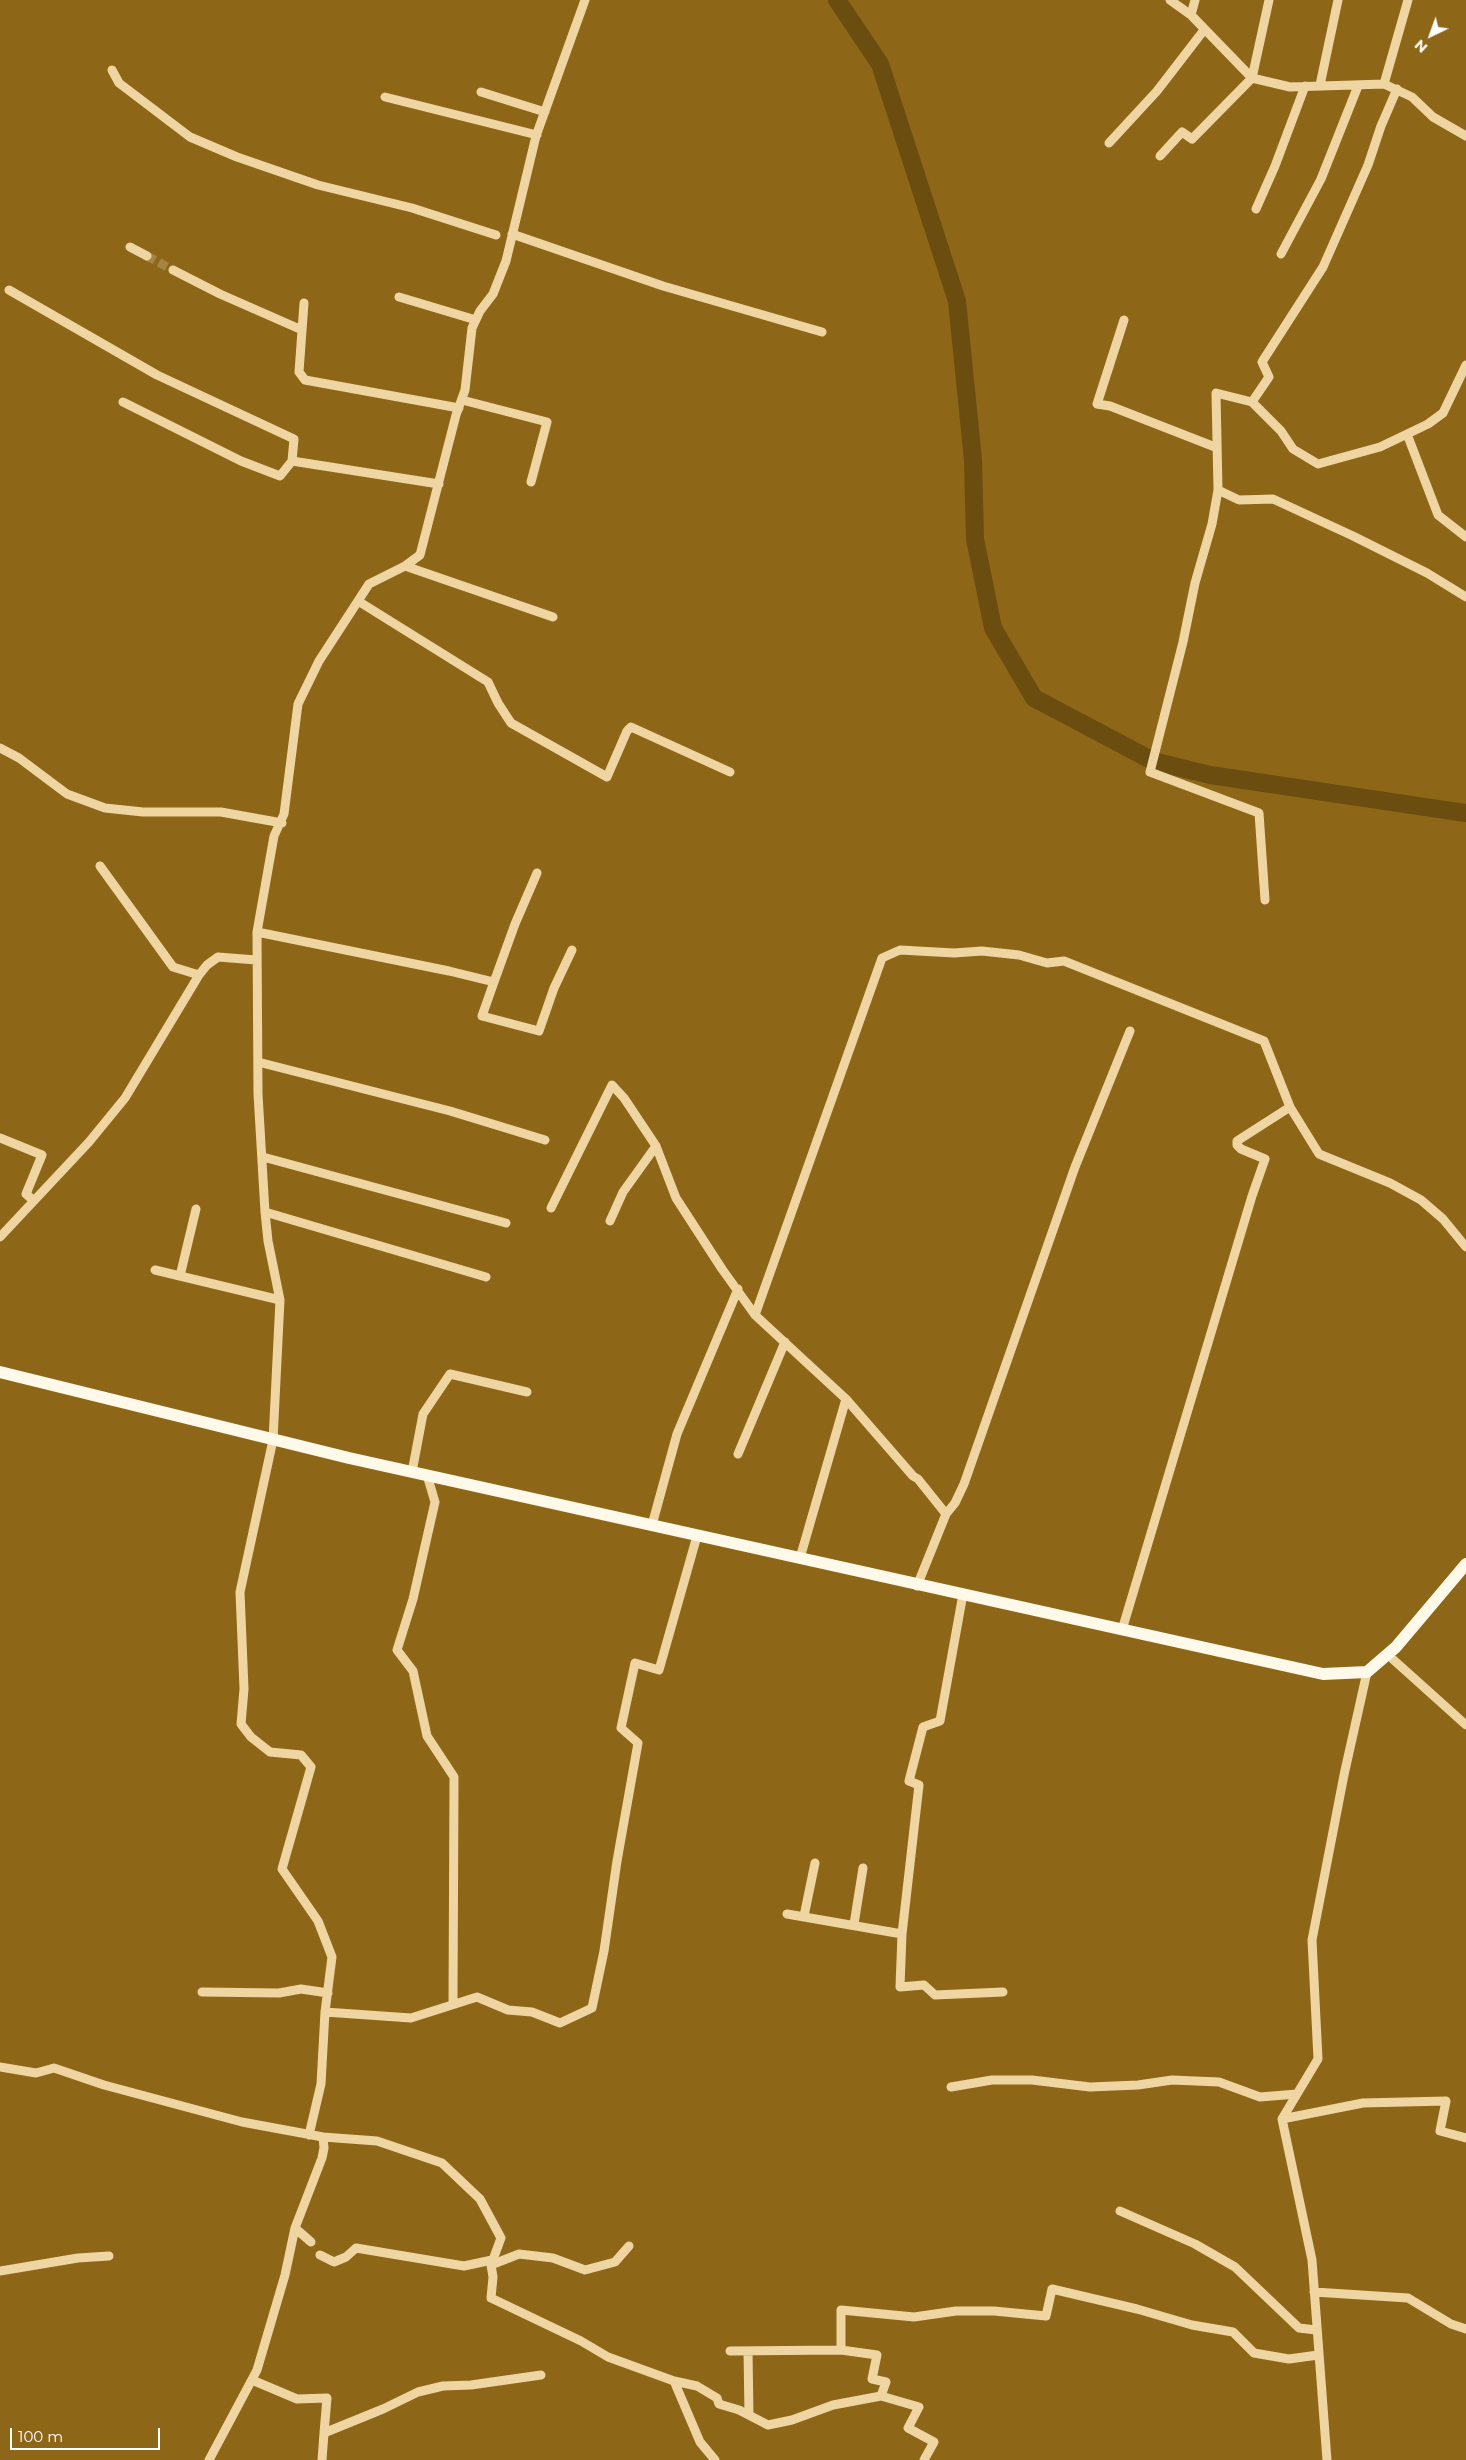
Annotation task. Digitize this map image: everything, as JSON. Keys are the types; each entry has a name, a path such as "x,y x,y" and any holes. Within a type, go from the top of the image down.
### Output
{"main road":[{"path":"0,1372 427,1476 1323,1674 1367,1672 1387,1654 1466,1564"}],"street":[{"path":"309,2135 321,2084 325,2012 332,1957 318,1921 282,1869 311,1767 301,1755 270,1752 251,1737 241,1724 244,1689 240,1592 273,1440 280,1300 268,1241 265,1212 258,1062 257,932 274,836 282,823 298,704 319,661 369,584 405,566 420,554 461,404 472,328 493,294 506,261 536,135 585,0"},
{"path":"1170,0 1191,16 1252,78 1290,87 1384,84 1412,97 1433,116 1466,136"},
{"path":"1191,16 1195,0"},
{"path":"1160,156 1182,132 1192,140 1252,78 1269,0"},
{"path":"1320,85 1338,0"},
{"path":"1384,84 1408,0"},
{"path":"1109,143 1157,91 1204,30"},
{"path":"112,70 119,83 190,137 237,157 318,185 412,208 496,235"},
{"path":"1256,209 1275,166 1305,86"},
{"path":"1282,254 1320,179 1358,86"},
{"path":"1252,402 1269,377 1262,362 1323,267 1368,165 1381,126 1397,89"},
{"path":"481,92 545,112"},
{"path":"385,97 536,135"},
{"path":"512,234 664,286 822,332"},
{"path":"130,247 148,256"},
{"path":"173,270 220,294 302,330"},
{"path":"9,290 157,375 294,440 292,461 280,476 241,461 123,402"},
{"path":"399,297 476,320"},
{"path":"304,303 298,372 305,380 461,404 547,422 531,482"},
{"path":"1124,320 1097,404 1110,406 1215,447"},
{"path":"1265,900 1258,813 1150,772 1183,642 1195,582 1212,524 1218,490 1215,447 1216,393 1252,402 1281,431 1293,449 1318,464 1380,447 1428,424 1443,413 1466,365"},
{"path":"1407,434 1438,516 1466,537"},
{"path":"292,461 439,484"},
{"path":"1218,490 1239,500 1273,500 1353,536 1427,573 1466,597"},
{"path":"405,566 553,617"},
{"path":"358,600 488,682 498,704 512,723 606,777 627,731 631,727 730,772"},
{"path":"0,748 19,758 67,794 105,808 143,812 221,812 282,823"},
{"path":"100,866 173,967 198,975"},
{"path":"537,873 515,924 482,1016 539,1031 554,988 572,950"},
{"path":"257,932 494,982"},
{"path":"755,1315 882,958 900,950 954,953 982,951 1019,955 1047,963 1064,961 1264,1041 1290,1107 1319,1154 1390,1183 1420,1200 1443,1219 1466,1247"},
{"path":"0,1237 89,1142 125,1098 198,975 218,958 256,960"},
{"path":"918,1586 946,1514 955,1503 964,1484 1075,1167 1130,1031"},
{"path":"258,1062 424,1104 545,1140"},
{"path":"551,1208 612,1085 624,1098 656,1146 676,1198 755,1315 846,1399 913,1476 918,1479 946,1514"},
{"path":"1122,1630 1249,1205 1265,1159 1241,1149 1236,1145 1237,1141 1290,1107"},
{"path":"0,1138 42,1155 26,1194 33,1200"},
{"path":"610,1221 623,1192 656,1146"},
{"path":"263,1157 506,1223"},
{"path":"180,1276 196,1209"},
{"path":"265,1212 486,1277"},
{"path":"155,1270 280,1300"},
{"path":"652,1525 677,1434 738,1289"},
{"path":"738,1454 785,1342"},
{"path":"412,1472 423,1414 450,1374 527,1392"},
{"path":"800,1558 846,1399"},
{"path":"427,1476 435,1502 413,1599 397,1650 412,1671 427,1736 454,1777 453,2004"},
{"path":"325,2012 411,2018 478,1997 508,2010 532,2012 560,2023 592,2008 606,1943 616,1861 638,1743 621,1728 635,1662 659,1670 697,1536"},
{"path":"963,1594 940,1721 923,1727 909,1781 919,1785 902,1934 900,1987 924,1985 935,1995 1003,1992"},
{"path":"1387,1654 1466,1725"},
{"path":"1331,2460 1327,2460 1312,2260 1282,2119 1318,2059 1312,1940 1344,1774 1367,1672"},
{"path":"804,1916 815,1863"},
{"path":"854,1924 863,1868"},
{"path":"787,1914 854,1924 902,1934"},
{"path":"202,1992 278,1993 301,1989 328,1993"},
{"path":"0,2067 36,2072 54,2068 104,2085 242,2122 323,2137 377,2141 442,2162 480,2199 501,2238 492,2262 491,2298 497,2303 581,2341 608,2357 674,2381 697,2386 717,2398 719,2404 749,2415 768,2425 792,2420 833,2405 881,2396 919,2407 908,2428 934,2442 924,2460"},
{"path":"951,2087 992,2080 1032,2080 1090,2087 1138,2085 1172,2080 1219,2082 1260,2097 1297,2094"},
{"path":"1282,2119 1362,2103 1446,2101 1440,2131 1466,2138"},
{"path":"209,2460 258,2370 286,2275 295,2228 322,2158 324,2148 323,2137"},
{"path":"1120,2211 1195,2244 1235,2267 1298,2328 1316,2330"},
{"path":"295,2228 311,2242"},
{"path":"320,2255 334,2262 346,2257 356,2248 464,2266 492,2262 519,2254 553,2258 585,2270 615,2262 629,2246"},
{"path":"0,2271 78,2258 109,2256"},
{"path":"840,2350 841,2310 914,2317 956,2310 994,2311 1046,2316 1052,2289 1137,2309 1192,2326 1233,2332 1254,2353 1289,2359 1318,2355"},
{"path":"1314,2292 1408,2298 1451,2324 1466,2329"},
{"path":"730,2351 840,2350 877,2355 872,2379 886,2382 881,2396"},
{"path":"748,2351 749,2415"},
{"path":"324,2434 418,2392 443,2386 471,2385 541,2375"},
{"path":"252,2380 297,2399 327,2398 322,2460"},
{"path":"674,2381 700,2442 715,2460"}],"waterway":[{"path":"837,0 880,64 957,301 973,460 975,539 993,628 1034,698 1153,761 1210,775 1466,813"}],"tunnel":[{"path":"147,256 173,270"}]}
